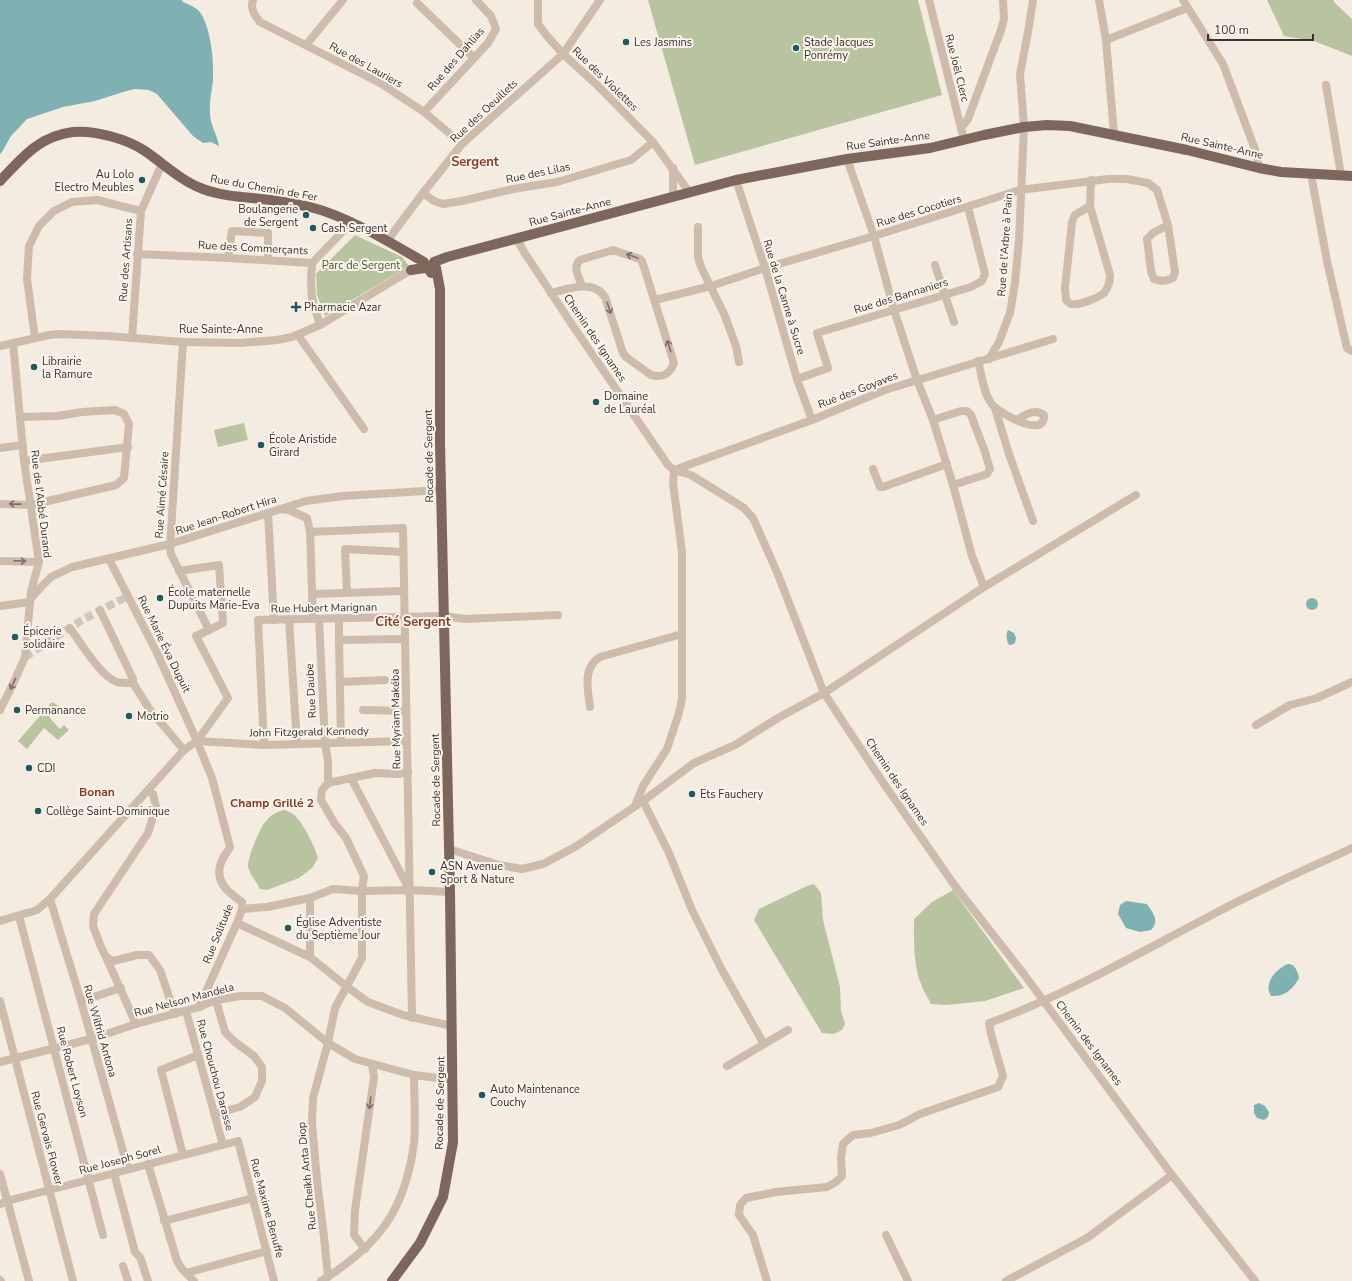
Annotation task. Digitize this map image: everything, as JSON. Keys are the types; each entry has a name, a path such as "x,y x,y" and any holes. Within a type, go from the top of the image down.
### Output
{"main road":[{"name":"Rue Sainte-Anne","path":"411,270 447,257 736,180 847,159 930,148 1024,127 1070,126 1187,150 1259,168 1282,172 1352,176"},
{"name":"Rue du Chemin de Fer","path":"0,181 34,147 46,140 73,132 108,136 131,143 145,151 200,189 216,194 273,200 311,207 351,223 428,263"},
{"name":"Rocade de Sergent","path":"392,1281 420,1243 443,1197 453,1142 450,892 441,490 440,289 428,263"}],"street":[{"name":"Rue des Lauriers","path":"253,0 252,4 254,15 260,22 380,83 424,112 462,144"},
{"path":"306,45 343,0"},
{"name":"Rue des Dahlias","path":"424,112 488,43 496,29 491,16 476,0"},
{"name":"Rue des Violettes","path":"538,0 538,24 547,36 563,54 597,85 653,142 690,193"},
{"name":"Rue des Oeuillets","path":"387,241 462,144 563,54 600,0"},
{"name":"Rue Joël Clerc","path":"929,0 964,140"},
{"path":"961,128 968,119 1001,30 1004,19 1003,0"},
{"name":"Rue de l'Arbre à Pain","path":"989,359 999,342 1010,313 1015,283 1019,240 1020,190 1024,127 1020,74 1033,0"},
{"path":"1099,0 1106,40 1114,134"},
{"path":"1183,0 1223,64 1256,152 1259,168"},
{"path":"417,3 474,58"},
{"path":"1106,40 1187,8"},
{"path":"1326,85 1341,175"},
{"name":"Rue des Lilas","path":"423,194 434,201 444,204 513,189 557,182 630,160 653,142"},
{"path":"847,159 874,236 894,310 933,420 947,464 972,556 984,587"},
{"name":"Rue des Artisans","path":"132,338 141,211 162,164"},
{"path":"673,168 673,197"},
{"path":"1311,174 1334,293 1347,348 1352,351"},
{"name":"Rue de la Canne à Sucre","path":"736,180 765,268 797,379 812,420"},
{"path":"1090,206 1075,215 1072,222 1065,288 1066,300 1071,304 1078,304 1096,298 1104,292 1110,283 1110,275 1090,206 1091,180"},
{"name":"Rue des Cocotiers","path":"655,300 711,286 1020,190 1091,180 1127,180 1148,183 1157,190 1168,225 1175,272 1173,278 1167,281 1160,281 1154,279 1151,271 1148,239 1153,233 1168,225"},
{"path":"35,338 27,278 29,246 39,226 54,211 72,202 97,200 141,211"},
{"name":"Rue des Bannaniers","path":"797,379 828,368 817,333 978,284 985,274 968,207"},
{"name":"Rue des Commerçants","path":"137,254 312,263 351,223"},
{"path":"698,227 698,257 728,322 736,346 739,362"},
{"path":"228,258 232,231 268,233 268,260"},
{"name":"Chemin des Ignames","path":"517,238 524,252 551,293 668,465 674,470 691,475 744,508 753,518 777,572 824,693 884,784 955,886 1044,1001 1172,1176 1255,1281"},
{"path":"551,293 582,286 599,291 605,297 623,353 626,357 651,375 662,376 672,370 674,363 655,300 640,259 617,251 608,250 578,262 575,268 582,286"},
{"path":"312,263 312,298 320,325"},
{"path":"935,265 954,322"},
{"name":"Rue Sainte-Anne","path":"0,346 60,334 183,342 240,343 261,342 292,337 320,325 411,270"},
{"path":"298,335 364,429"},
{"name":"Rue des Goyaves","path":"674,470 812,420 885,390 1053,339"},
{"name":"Rue Aimé Césaire","path":"183,342 170,544 171,554 209,630"},
{"name":"Rue de l'Abbé Durand","path":"1,707 25,657 30,600 38,564 24,461 13,343"},
{"path":"978,362 987,394 995,408 1032,521"},
{"path":"995,408 1017,420"},
{"path":"0,504 31,505 116,485 124,478 129,424 124,414 115,410 82,412 58,416 20,417"},
{"path":"933,420 961,411 967,411 971,415 985,452 990,469 987,474 953,485"},
{"path":"0,448 23,445"},
{"path":"24,461 128,447"},
{"path":"872,469 880,487 883,487 947,464"},
{"path":"635,806 643,786 667,749 682,699 682,552 673,483 674,470"},
{"name":"Rue Jean-Robert Hira","path":"30,600 51,577 72,568 170,544 304,501 343,496 441,490"},
{"path":"449,850 499,866 522,869 543,864 575,847 643,801 694,763 735,745 778,718 824,693 984,587 1136,495"},
{"path":"304,501 310,532"},
{"path":"280,509 289,510 307,518"},
{"path":"268,513 274,620"},
{"name":"Rue Myriam Makéba","path":"310,532 403,528 412,1018"},
{"name":"Rue Daube","path":"310,532 313,594 325,743 328,761 328,783 322,790 321,800 335,824 346,838 364,876 362,891"},
{"path":"347,593 345,549 404,552"},
{"name":"Rue Marie Éva Dupuit","path":"109,559 157,653 197,740"},
{"path":"0,561 38,564 46,575 51,577"},
{"path":"0,922 38,910 50,899 184,750 197,740 228,698 196,636 223,623 219,565 180,571"},
{"path":"313,594 404,591"},
{"path":"0,606 30,600"},
{"path":"100,610 134,679 133,683 150,710 184,750"},
{"name":"Rue Hubert Marignan","path":"264,745 258,620 444,616 466,619 558,615"},
{"path":"339,618 341,742"},
{"path":"289,619 297,744"},
{"path":"70,628 101,671 109,678 117,682 133,683"},
{"path":"590,708 587,679 589,668 594,661 682,634"},
{"path":"339,640 405,639"},
{"path":"340,682 385,680"},
{"path":"1256,725 1290,705 1317,698 1352,682"},
{"path":"363,710 406,711"},
{"name":"John Fitzgerald Kennedy","path":"197,740 264,745 407,740"},
{"name":"Rue Solitude","path":"197,740 212,778 230,847 222,860 219,871 223,887 231,895 242,902 242,909 237,923 199,1007"},
{"path":"328,783 375,773 398,774 408,772"},
{"path":"351,778 410,890"},
{"path":"136,1024 93,926 94,914 148,833 156,807 153,794 148,790"},
{"path":"643,801 669,853 692,910 728,983 764,1044"},
{"path":"766,1281 752,1235 740,1215 740,1206 746,1198 776,1192 827,1187 836,1182 842,1176 840,1157 843,1144 853,1135 871,1133 899,1125 920,1114 998,1087 1002,1076 989,1023 1086,982 1212,915 1352,848"},
{"path":"242,909 267,907 310,898 333,890 410,890 450,892"},
{"name":"Rue Cheikh Anta Diop","path":"325,1279 327,1260 316,1180 312,1123 313,1098 328,1043 335,1008 362,958 362,891"},
{"path":"310,898 310,957"},
{"name":"Rue Wilfrid Antona","path":"50,899 81,1001 128,1169"},
{"name":"Rue Robert Loyson","path":"19,916 103,1235"},
{"path":"237,923 310,957 368,1002 412,1018 452,1026"},
{"path":"106,957 113,961 137,955 148,955 160,970 175,1014"},
{"path":"81,1001 121,988"},
{"name":"Rue Nelson Mandela","path":"0,1062 54,1047 91,1039 136,1024 199,1007 216,1000 241,996 262,996 285,1008 328,1043 355,1058 414,1075 453,1080"},
{"path":"214,1114 240,1107 255,1097 262,1081 262,1067 254,1056 235,1042 225,1032 216,1000"},
{"name":"Rue Gervais Flower","path":"0,1001 74,1281"},
{"name":"Rue Chouchou Darasse","path":"186,1011 223,1145"},
{"path":"727,1066 788,1030"},
{"path":"183,1155 161,1070 198,1055"},
{"path":"364,1248 354,1235 355,1210 374,1077 372,1064"},
{"path":"325,1279 344,1266 376,1238 395,1210 407,1183 414,1141 414,1075"},
{"name":"Rue Joseph Sorel","path":"4,1202 238,1141"},
{"name":"Rue Maxime Benuffe","path":"238,1141 274,1281"},
{"path":"148,1164 164,1221 179,1266 194,1281"},
{"path":"114,1173 134,1252 140,1257 148,1281"},
{"path":"0,1174 4,1202 29,1281"},
{"path":"1006,1281 1087,1238 1172,1176"},
{"path":"164,1221 253,1198"},
{"path":"886,1235 908,1281"},
{"path":"186,1273 267,1251"},
{"path":"327,1260 344,1266"},
{"path":"123,1266 128,1281"}],"green space":[{"name":"Stade Jacques Ponrémy","path":"648,0 918,0 942,95 695,165"},
{"path":"1267,0 1333,0 1352,19 1352,56 1314,41 1284,36"},
{"name":"Parc de Sergent","path":"355,235 402,257 409,266 325,316 317,295 316,274"},
{"path":"244,423 248,440 218,447 214,430"},
{"path":"52,702 59,706 49,717 60,729 64,725 69,730 58,740 44,728 27,749 18,741"},
{"path":"284,810 297,817 311,841 318,858 312,868 299,878 267,890 260,889 249,870 248,863 257,836 263,824 272,815"},
{"path":"814,884 821,893 823,920 840,987 841,1011 845,1024 842,1030 834,1034 822,1033 754,920 759,909"},
{"path":"953,890 1024,988 985,1001 947,1005 931,1004 918,977 914,952 914,919 932,902"}],"water":[{"path":"0,0 182,0 183,2 196,8 203,17 211,44 213,80 210,117 219,146 211,142 203,143 193,136 157,94 149,90 135,89 95,101 63,107 27,119 11,136 0,154"},
{"path":"1310,598 1314,598 1318,604 1314,610 1310,610 1306,606 1306,602"},
{"path":"1008,630 1014,633 1016,638 1015,643 1011,645 1009,645 1007,639"},
{"path":"1126,901 1147,904 1155,917 1154,927 1151,930 1140,932 1126,928 1118,914 1120,905"},
{"path":"1288,964 1293,965 1299,978 1288,992 1271,996 1269,986 1272,977 1279,969"},
{"path":"1259,1103 1265,1106 1269,1112 1268,1117 1264,1120 1257,1118 1254,1113 1254,1105"}],"tunnel":[{"path":"25,657 82,620 128,596"}],"place":[{"name":"Les Jasmins","path":"626,42"},
{"name":"Stade Jacques Ponrémy","path":"796,48"},
{"name":"Au Lolo Electro Meubles","path":"142,180"},
{"name":"Boulangerie de Sergent","path":"306,215"},
{"name":"Cash Sergent","path":"313,228"},
{"name":"Pharmacie Azar","path":"296,307"},
{"name":"Librairie la Ramure","path":"34,367"},
{"name":"Domaine de Lauréal","path":"596,402"},
{"name":"École Aristide Girard","path":"261,445"},
{"name":"École maternelle Dupuits Marie-Eva","path":"160,598"},
{"name":"Épicerie solidaire","path":"15,637"},
{"name":"Permanance","path":"17,710"},
{"name":"Motrio","path":"129,716"},
{"name":"CDI","path":"29,768"},
{"name":"Ets Fauchery","path":"692,794"},
{"name":"Collège Saint-Dominique","path":"38,811"},
{"name":"ASN Avenue Sport & Nature","path":"432,872"},
{"name":"Église Adventiste du Septième Jour","path":"288,928"},
{"name":"Auto Maintenance Couchy","path":"482,1095"}],"district":[{"name":"Sergent","path":"475,162"},
{"name":"Cité Sergent","path":"413,622"},
{"name":"Bonan","path":"97,792"},
{"name":"Champ Grillé 2","path":"272,803"}]}
